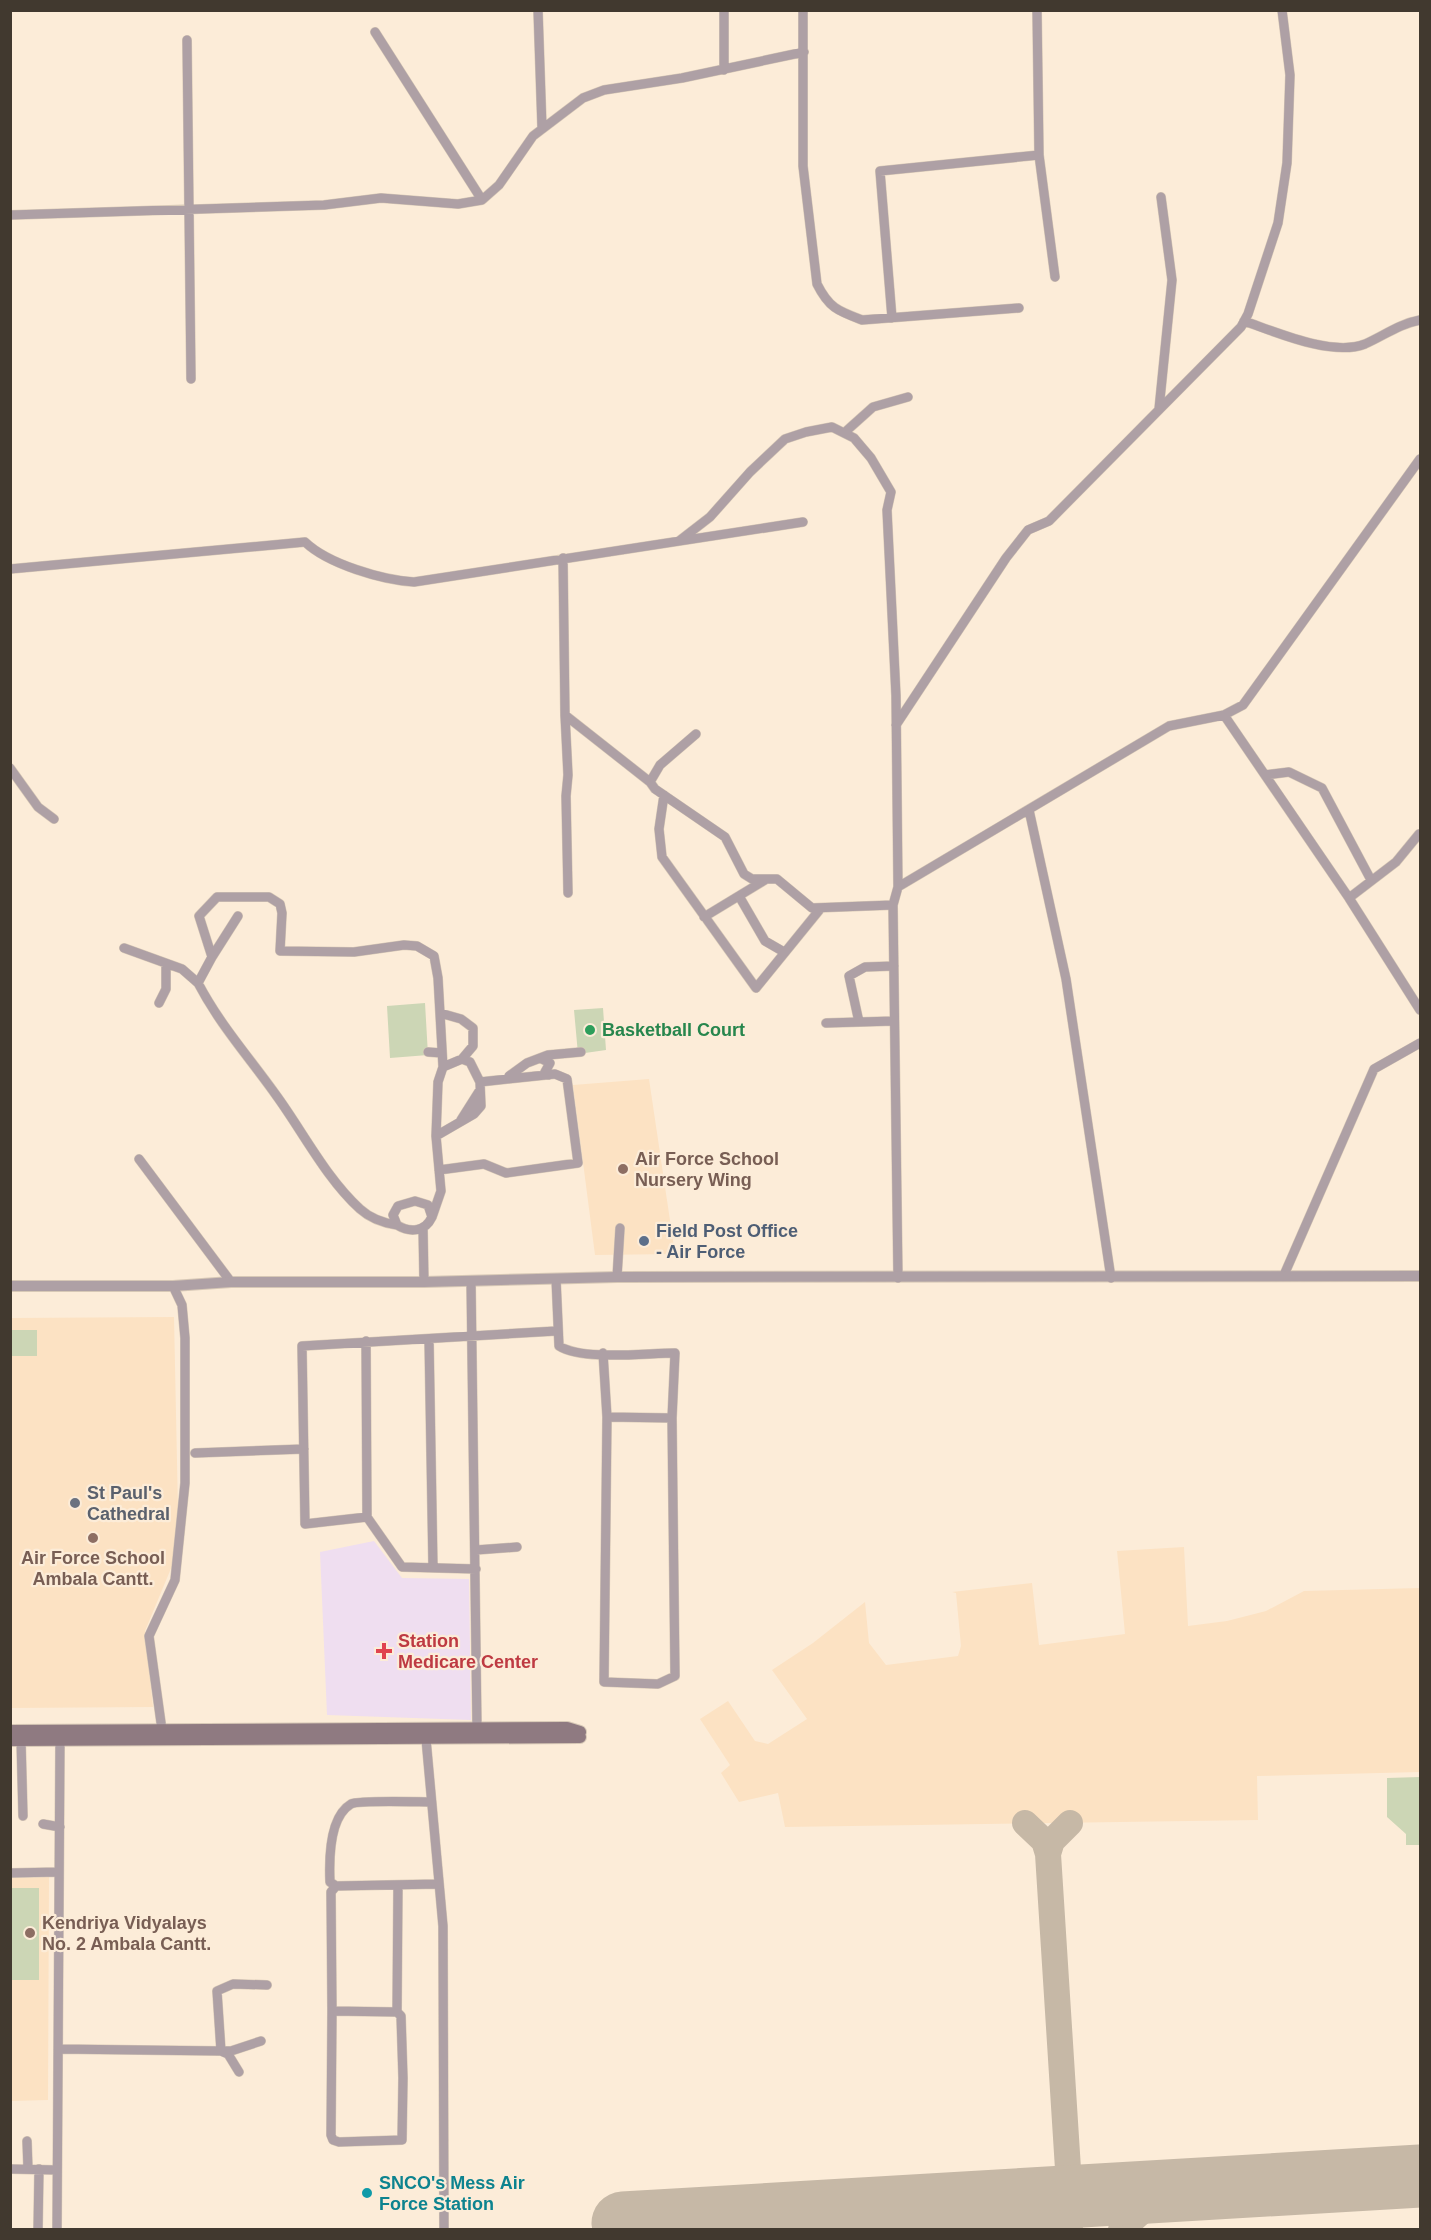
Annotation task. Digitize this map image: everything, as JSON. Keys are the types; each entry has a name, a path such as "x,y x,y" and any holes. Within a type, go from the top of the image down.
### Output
{"main road":[{"path":"10,1731 567,1728 580,1735 426,1739 16,1740"}],"street":[{"path":"538,10 542,128"},
{"path":"724,10 724,70"},
{"path":"803,10 803,165 817,284 826,302 840,312 862,320 1019,308"},
{"path":"1037,10 1039,155 1055,277"},
{"path":"896,725 1006,558 1028,530 1049,521 1244,321 1278,223 1287,163 1290,75 1282,10"},
{"path":"375,32 482,200"},
{"path":"187,40 187,210 191,379"},
{"path":"10,215 324,205 381,198 458,204 482,200 499,185 532,136 583,98 604,90 724,70 804,52"},
{"path":"892,318 880,171 1039,155"},
{"path":"1159,409 1172,280 1161,197"},
{"path":"1244,321 1283,335 1338,348 1365,344 1396,326 1420,320"},
{"path":"844,433 873,407 908,397"},
{"path":"679,541 710,517 750,472 784,439 832,427 854,438 871,458 891,492 887,510 896,725 898,887 893,906 898,1278"},
{"path":"898,887 1169,726 1224,715 1243,705 1420,459"},
{"path":"10,569 305,542 316,552 342,563 394,581 414,582 803,522"},
{"path":"563,558 568,893"},
{"path":"565,715 664,795 725,837 744,874 752,879 777,879 812,908 893,906"},
{"path":"1224,715 1349,898 1420,1010"},
{"path":"650,782 660,765 696,734"},
{"path":"10,768 38,807 54,819"},
{"path":"1265,775 1289,772 1322,788 1371,880"},
{"path":"664,795 659,830 662,856 756,987 821,908"},
{"path":"1029,810 1066,979 1111,1278"},
{"path":"1349,898 1396,862 1419,834 1420,837"},
{"path":"704,917 765,880"},
{"path":"739,896 765,941 784,952"},
{"path":"124,948 182,969 198,983 216,1017 276,1094 344,1194 362,1211 379,1222 397,1225 410,1231 423,1228 432,1217 441,1191 436,1136 438,1082 443,1067 434,956 427,950 404,945 354,952 280,951 282,913 280,904 269,897 217,897 199,916 212,957"},
{"path":"198,983 238,916"},
{"path":"159,1003 165,989 165,964"},
{"path":"859,1022 849,976 865,967 894,966"},
{"path":"440,1013 461,1019 473,1028 473,1046 462,1059 443,1067"},
{"path":"826,1023 894,1021"},
{"path":"1284,1275 1374,1069 1420,1043"},
{"path":"428,1052 442,1053"},
{"path":"480,1086 502,1079 540,1058 581,1052"},
{"path":"540,1058 550,1062 545,1072 549,1075"},
{"path":"436,1136 474,1114 481,1106 480,1086 470,1062 462,1059"},
{"path":"439,1170 484,1164 506,1173 578,1163 567,1079 549,1075 502,1079"},
{"path":"140,1159 231,1282"},
{"path":"397,1225 394,1220 394,1210 408,1202 420,1201 428,1205 432,1217"},
{"path":"423,1228 424,1282"},
{"path":"617,1277 620,1228"},
{"path":"10,1286 173,1286 231,1282 424,1282 617,1277 1420,1276"},
{"path":"556,1279 556,1331 559,1346 565,1350 603,1353 675,1353 672,1418 675,1676 658,1684 604,1682 607,1417 603,1353"},
{"path":"471,1281 477,1728"},
{"path":"162,1730 149,1636 175,1580 185,1483 185,1338 182,1305 173,1286"},
{"path":"367,1517 305,1524 302,1346 556,1331"},
{"path":"429,1339 433,1568"},
{"path":"366,1341 367,1517 402,1567 476,1569"},
{"path":"607,1417 672,1418"},
{"path":"195,1453 304,1449"},
{"path":"476,1550 517,1547"},
{"path":"426,1739 430,1803 443,1926 444,2229"},
{"path":"16,1740 23,1816"},
{"path":"57,2229 60,1740"},
{"path":"430,1803 353,1803 343,1811 332,1845 330,1882 336,1886 438,1884"},
{"path":"43,1824 60,1827"},
{"path":"10,1873 59,1872"},
{"path":"336,1886 331,1892 331,2135 333,2140 339,2142 402,2140 401,2016 397,2012 398,1885"},
{"path":"221,2051 217,1991 233,1984 267,1985"},
{"path":"332,2011 397,2012"},
{"path":"58,2049 221,2051 261,2041"},
{"path":"221,2051 228,2054 239,2072"},
{"path":"27,2141 28,2169"},
{"path":"10,2169 57,2170"},
{"path":"38,2229 39,2169"}],"shaded area":[{"name":"Air Force School Nursery Wing","path":"649,1079 675,1254 595,1255 573,1085"},
{"name":"Air Force School Ambala Cantt.","path":"174,1317 178,1510 172,1566 145,1631 153,1707 11,1708 11,1318"},
{"path":"374,1541 402,1578 469,1579 471,1720 327,1715 320,1552"},
{"path":"1184,1547 1188,1626 1227,1621 1266,1611 1304,1591 1420,1588 1420,1772 1257,1776 1258,1820 785,1827 778,1793 739,1802 721,1773 730,1765 700,1719 728,1701 755,1741 768,1744 807,1719 772,1670 813,1643 865,1602 869,1643 886,1665 958,1656 961,1646 956,1593 952,1592 1032,1583 1039,1645 1125,1634 1117,1551"},
{"name":"Kendriya Vidyalays No. 2 Ambala Cantt.","path":"49,1877 48,2100 11,2101 10,1878"}],"green space":[{"path":"425,1003 428,1055 390,1058 387,1006"},
{"name":"Basketball Court","path":"603,1008 606,1050 578,1054 574,1010"},
{"path":"11,1330 37,1330 37,1356 11,1356"},
{"path":"1420,1777 1420,1845 1406,1845 1406,1834 1387,1817 1387,1778"},
{"path":"11,1888 39,1888 39,1980 11,1980"}],"taxiway":[{"path":"1025,1823 1044,1841 1048,1854"},
{"path":"1070,1823 1052,1841 1048,1854 1068,2169 1076,2183 1091,2195"},
{"path":"1121,2230 1141,2212 1183,2189"},
{"path":"1068,2196 1070,2230"},
{"path":"1032,2230 1037,2198"}],"runway":[{"path":"623,2223 1420,2176"}],"place":[{"name":"Basketball Court","path":"590,1030"},
{"name":"Air Force School Nursery Wing","path":"623,1169"},
{"name":"Field Post Office - Air Force","path":"644,1241"},
{"name":"St Paul's Cathedral","path":"75,1503"},
{"name":"Air Force School Ambala Cantt.","path":"93,1538"},
{"name":"Station Medicare Center","path":"384,1651"},
{"name":"Kendriya Vidyalays No. 2 Ambala Cantt.","path":"30,1933"},
{"name":"SNCO's Mess Air Force Station","path":"367,2193"}]}
